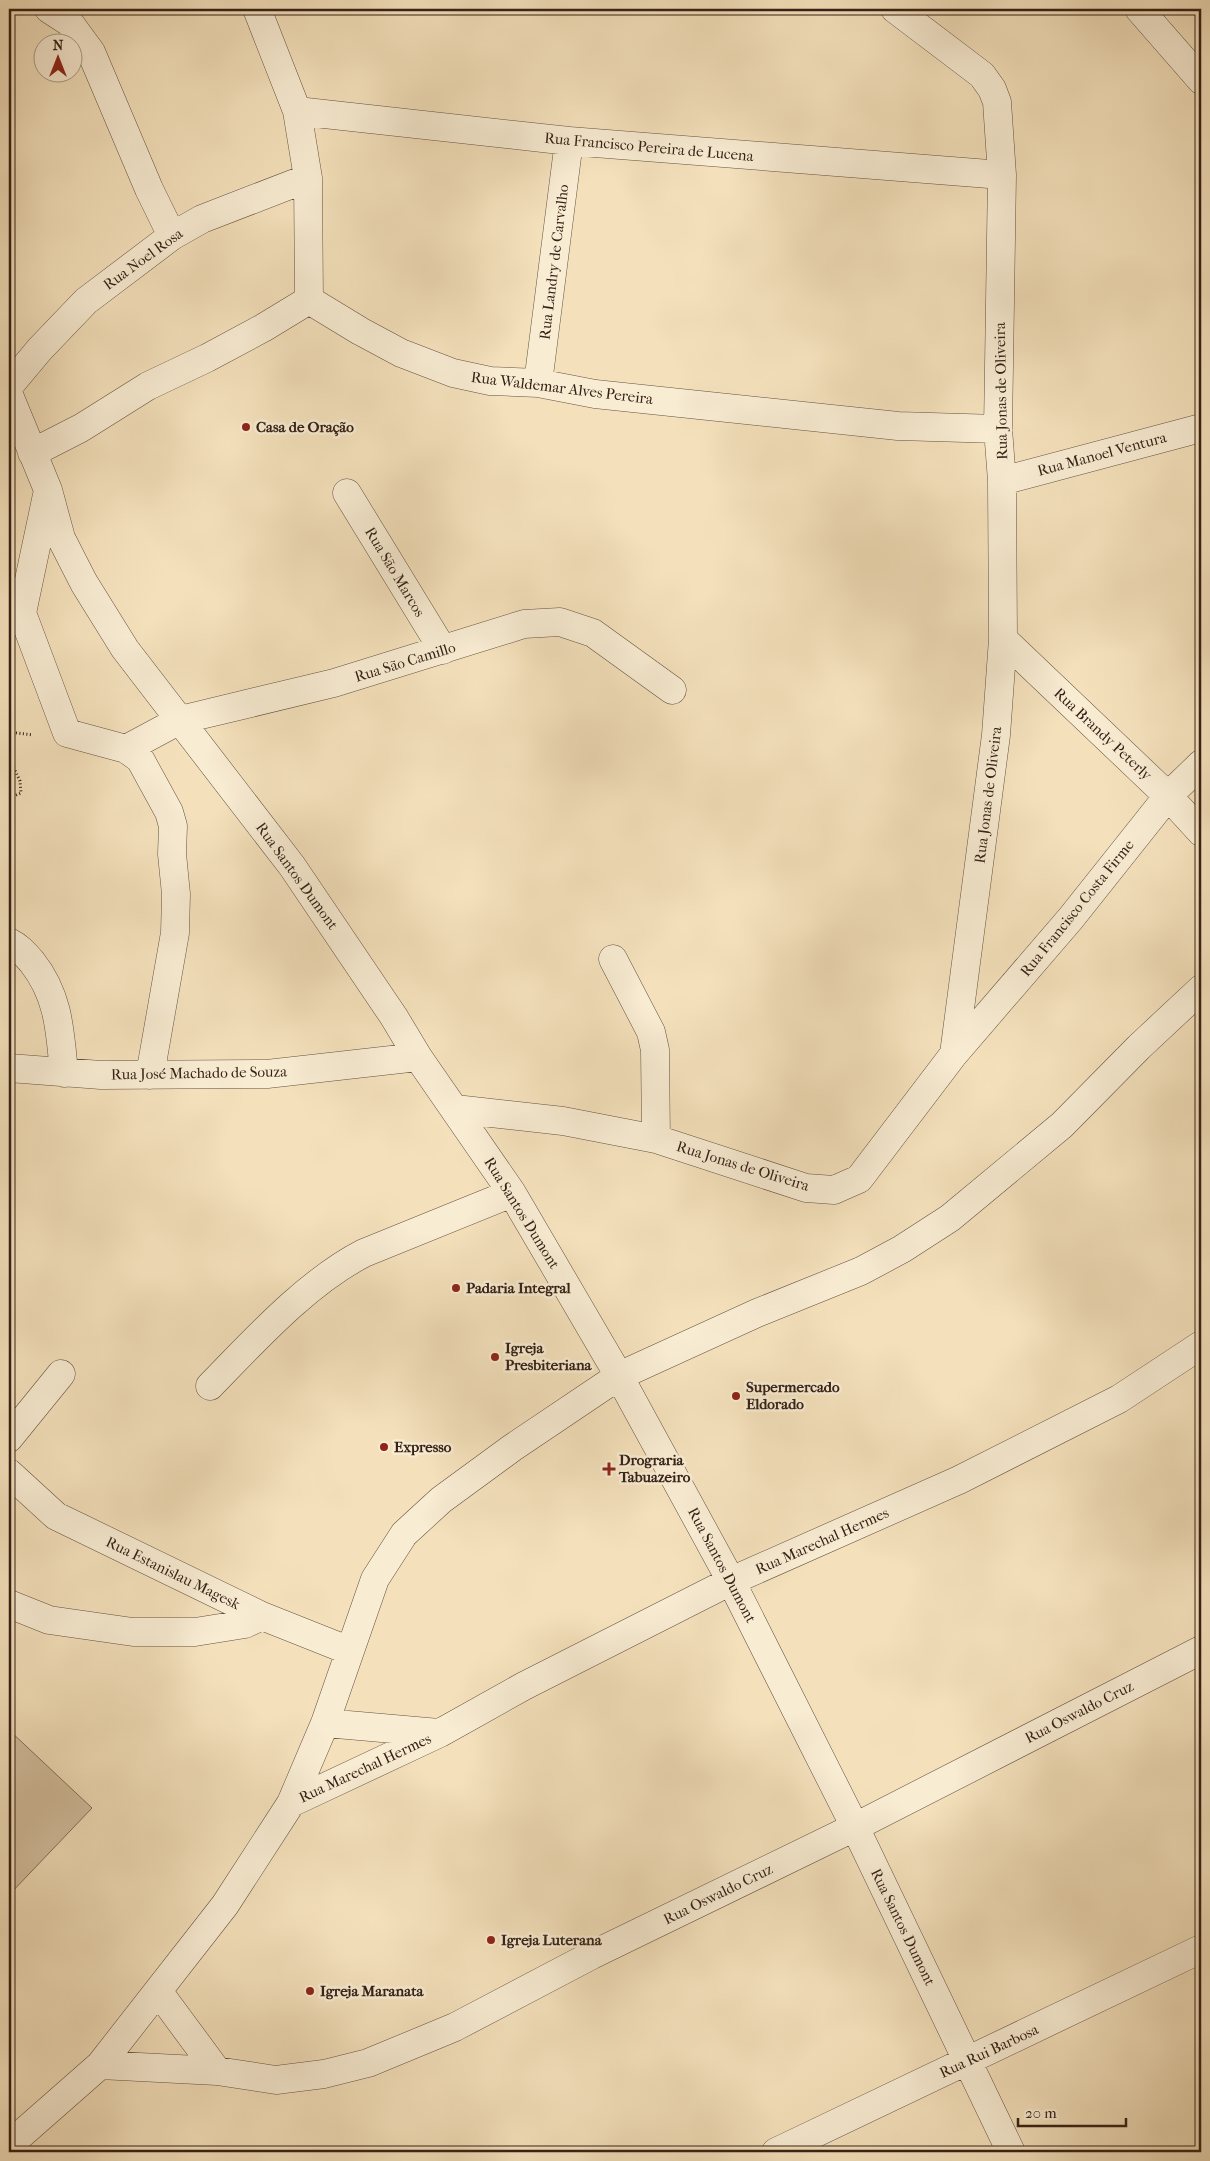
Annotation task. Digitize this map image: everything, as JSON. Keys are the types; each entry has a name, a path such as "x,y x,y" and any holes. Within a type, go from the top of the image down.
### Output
{"street":[{"path":"49,9 69,22 91,52 149,190 172,236"},
{"path":"32,452 81,428 148,386 207,358 263,328 309,300 308,178 298,111 257,9"},
{"name":"Rua Jonas de Oliveira","path":"454,1109 563,1122 656,1139 806,1188 834,1190 859,1179 954,1054 996,735 1003,639 1002,481 998,429 1002,175 997,102 992,89 982,75 895,9"},
{"path":"1139,9 1201,80"},
{"name":"Rua Francisco Pereira de Lucena","path":"298,111 569,142 1002,175"},
{"name":"Rua Landry de Carvalho","path":"538,383 569,142"},
{"name":"Rua Noel Rosa","path":"9,386 40,349 86,301 172,236 202,219 308,178"},
{"name":"Rua Waldemar Alves Pereira","path":"309,300 360,331 402,353 453,373 490,381 538,383 595,394 898,426 998,429"},
{"name":"Rua Santos Dumont","path":"9,395 48,490 61,538 84,584 125,649 292,866 394,1017 418,1058 512,1193 620,1376 731,1581 855,1827 1011,2152"},
{"name":"Rua Manoel Ventura","path":"1002,481 1201,428"},
{"path":"48,490 16,603 67,733 126,749 140,760 170,812 173,826 172,854 176,894 175,933 150,1075"},
{"name":"Rua São Marcos","path":"347,493 443,650"},
{"name":"Rua São Camillo","path":"126,749 180,720 334,683 524,624 560,622 593,633 672,690"},
{"name":"Rua Brandy Peterly","path":"1003,639 1168,796 1201,832"},
{"name":"Rua Francisco Costa Firme","path":"954,1054 1071,918 1168,796 1201,764"},
{"path":"9,942 20,948 48,985 59,1024 64,1073"},
{"path":"613,958 651,1032 655,1050 656,1139"},
{"path":"9,2145 100,2065 225,1905 291,1803 325,1723 375,1580 404,1534 449,1494 512,1448 620,1376 757,1313 861,1271 902,1250 958,1212 1062,1125 1139,1047 1201,989"},
{"name":"Rua José Machado de Souza","path":"9,1068 101,1075 267,1074 418,1058"},
{"path":"210,1386 262,1334 328,1275 345,1263 364,1253 512,1193"},
{"name":"Rua Marechal Hermes","path":"291,1803 440,1733 524,1686 731,1581 968,1476 1119,1399 1201,1345"},
{"path":"9,1438 61,1374"},
{"name":"Rua Estanislau Magesk","path":"9,1473 56,1516 262,1616 350,1651"},
{"path":"9,1604 49,1620 132,1632 195,1632 246,1624 262,1616"},
{"name":"Rua Oswaldo Cruz","path":"100,2065 217,2071 276,2080 324,2074 368,2063 454,2027 592,1955 855,1827 1201,1650"},
{"name":"Rua Marechal Hermes","path":"325,1723 440,1733"},
{"name":"Rua Rui Barbosa","path":"776,2152 1201,1949"},
{"path":"158,1991 217,2071"}],"path":[{"path":"9,758 20,781 21,793 9,798"}],"shaded area":[{"path":"9,1730 92,1808 9,1895"}],"place":[{"name":"Casa de Oração","path":"246,427"},
{"name":"Padaria Integral","path":"456,1288"},
{"name":"Igreja Presbiteriana","path":"495,1357"},
{"name":"Supermercado Eldorado","path":"736,1396"},
{"name":"Expresso","path":"384,1447"},
{"name":"Drograria Tabuazeiro","path":"609,1469"},
{"name":"Igreja Luterana","path":"491,1940"},
{"name":"Igreja Maranata","path":"310,1991"}]}
